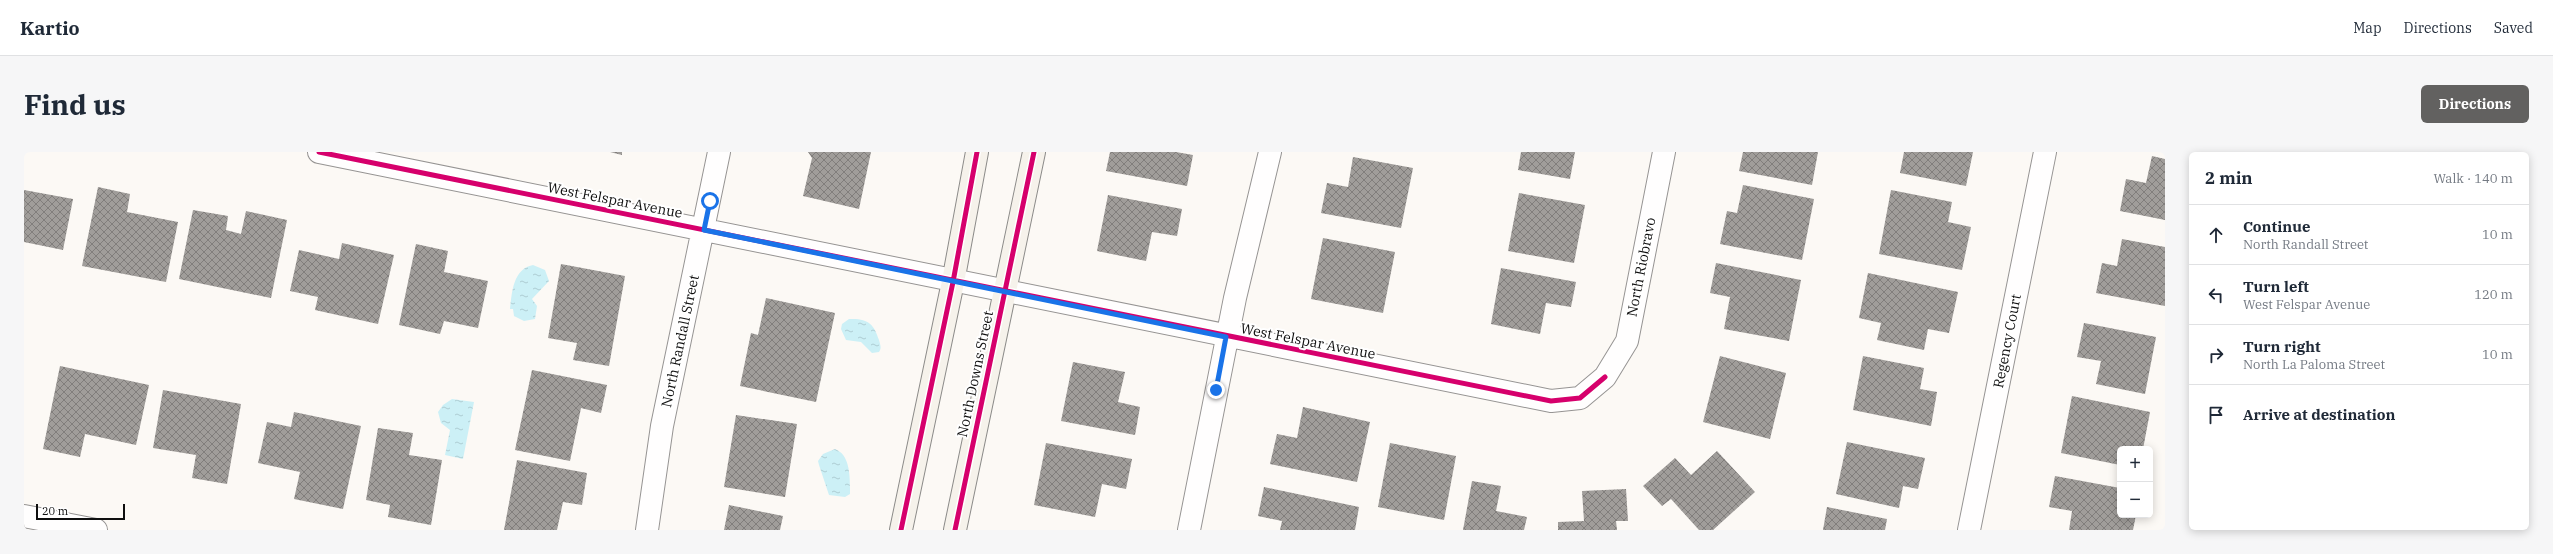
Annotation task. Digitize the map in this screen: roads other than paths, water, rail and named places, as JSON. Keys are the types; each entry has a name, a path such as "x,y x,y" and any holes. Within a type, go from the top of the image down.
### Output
{"main road":[{"path":"901,530 953,282 977,152"},
{"name":"North Downs Street","path":"955,530 1034,152"}],"street":[{"name":"West Felspar Avenue","path":"319,152 953,282 1550,401 1580,398 1605,377"},
{"name":"North Randall Street","path":"647,530 662,426 704,230 719,152"},
{"path":"1188,530 1226,337 1270,152"},
{"name":"North Riobravo","path":"1605,377 1627,341 1664,152"},
{"name":"Regency Court","path":"1969,530 2045,152"},
{"path":"24,516 96,530"}],"water":[{"path":"533,265 545,270 549,281 532,299 537,306 535,319 524,321 514,316 513,309 510,309 513,289 517,276 521,271 526,267"},
{"path":"849,319 866,321 872,326 877,334 880,344 879,352 872,353 861,342 846,340 841,329 842,324"},
{"path":"452,399 474,402 463,459 445,455 450,430 441,423 438,412 443,405"},
{"path":"835,449 844,456 847,462 850,481 850,494 845,497 829,495 818,461 823,454"}]}
